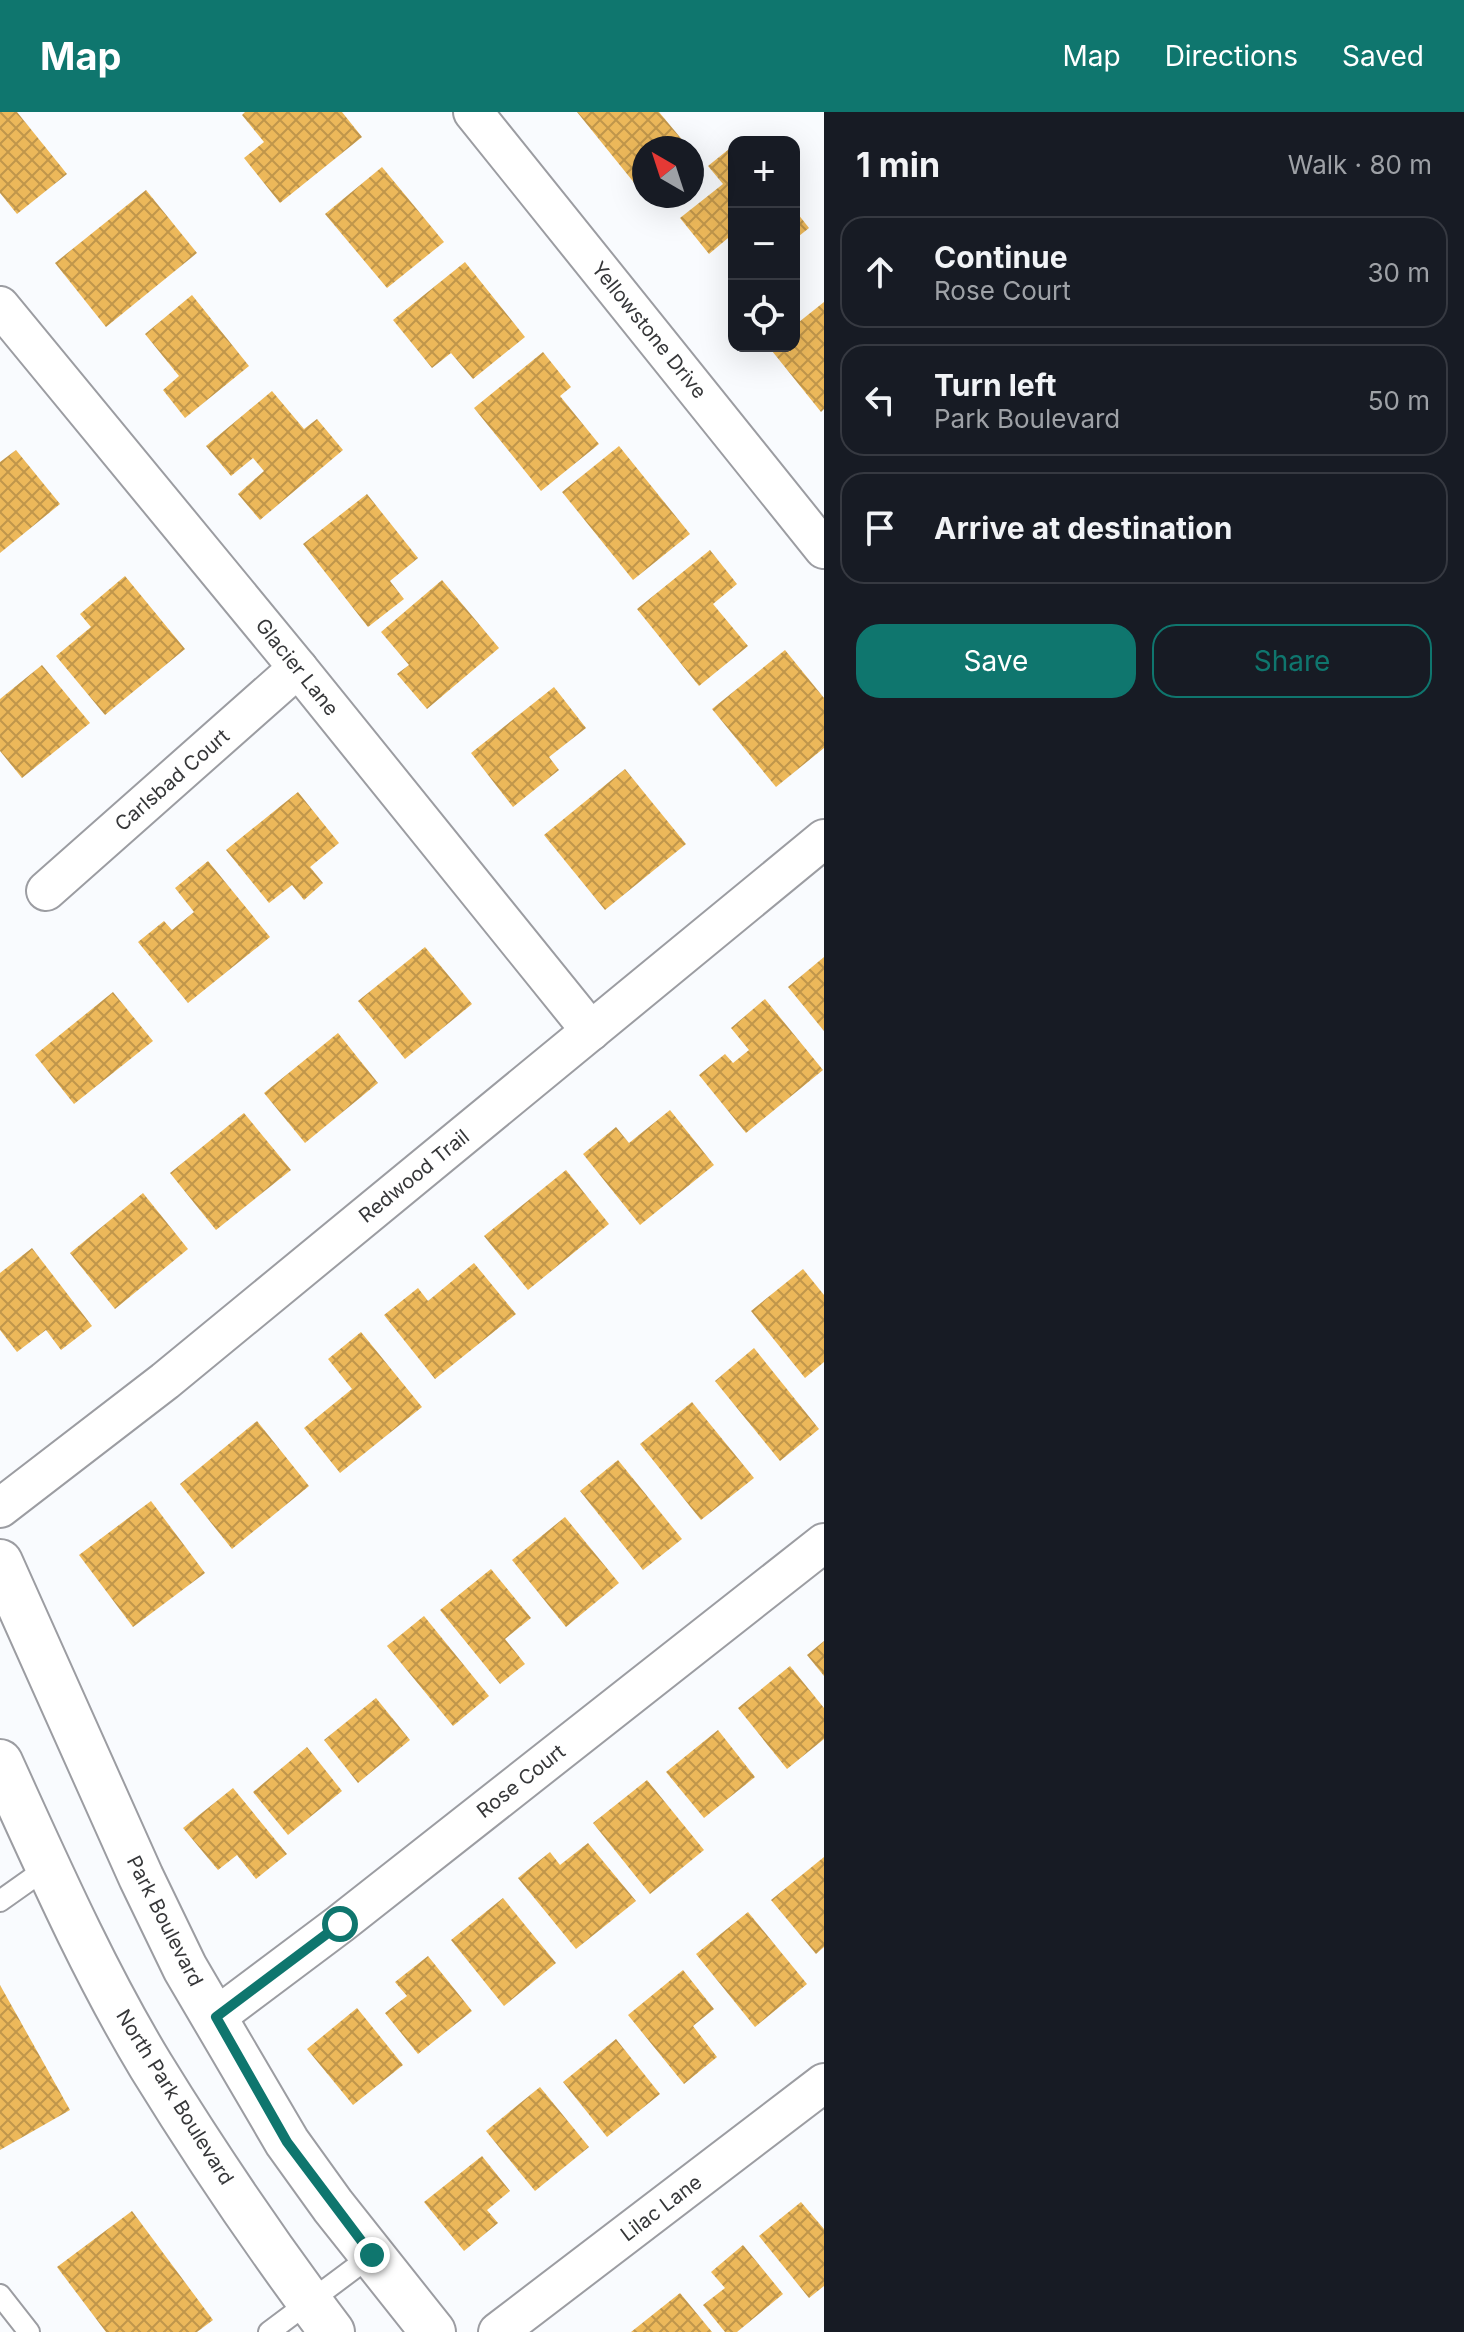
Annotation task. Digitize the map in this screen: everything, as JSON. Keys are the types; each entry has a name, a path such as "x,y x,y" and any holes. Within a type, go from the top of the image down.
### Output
{"main road":[{"name":"Park Boulevard","path":"0,1562 185,1968 287,2142 433,2332"},
{"name":"North Park Boulevard","path":"0,1762 76,1926 151,2065 277,2257 321,2317"}],"street":[{"name":"Yellowstone Drive","path":"473,112 824,549"},
{"name":"Glacier Lane","path":"1,310 298,668 591,1031"},
{"name":"Carlsbad Court","path":"46,891 298,668"},
{"name":"Redwood Trail","path":"0,1508 165,1381 824,839"},
{"name":"Rose Court","path":"216,2017 365,1904 824,1543"},
{"name":"Lilac Lane","path":"498,2332 824,2083"}],"lane":[{"path":"0,1901 48,1867"},
{"path":"269,2332 321,2317 372,2255"},
{"path":"0,2295 29,2332"}],"building":[{"path":"0,112 17,112 67,174 17,214 0,193"},
{"path":"245,112 342,112 362,137 280,203 244,158 264,142 242,115"},
{"path":"577,112 659,112 679,136 632,136 632,180"},
{"path":"728,150 728,238 709,254 680,218 693,208 704,208 704,199 723,184 708,166"},
{"path":"382,167 444,242 387,288 325,214"},
{"path":"146,190 197,253 106,327 55,263"},
{"path":"800,217 809,228 800,235"},
{"path":"465,262 525,337 473,379 451,353 432,368 393,320"},
{"path":"192,295 249,366 185,418 163,390 179,376 145,334"},
{"path":"824,302 824,409 821,412 773,352 800,352 800,321"},
{"path":"543,352 571,387 560,396 599,444 541,491 474,408"},
{"path":"272,391 304,429 317,419 343,450 260,520 238,494 264,471 253,458 231,476 206,446"},
{"path":"619,446 690,534 633,580 562,492"},
{"path":"16,450 60,504 0,553 0,462"},
{"path":"367,494 418,558 390,581 404,599 368,627 303,544"},
{"path":"710,550 737,584 713,604 748,646 699,686 637,609"},
{"path":"125,576 185,649 105,715 56,656 91,627 80,614"},
{"path":"442,580 499,648 427,709 397,674 409,665 381,632"},
{"path":"785,650 824,698 824,748 776,787 712,709"},
{"path":"42,665 90,723 22,778 0,751 0,699"},
{"path":"554,687 586,728 549,757 559,770 513,807 471,753"},
{"path":"625,769 686,844 605,910 544,835"},
{"path":"298,792 339,843 310,867 323,883 304,900 292,885 269,903 226,850"},
{"path":"208,861 270,937 188,1003 138,942 164,921 172,930 194,912 175,888"},
{"path":"425,947 472,1004 405,1059 358,1001"},
{"path":"824,957 824,1031 788,987"},
{"path":"113,992 153,1041 74,1104 35,1055"},
{"path":"765,999 823,1070 746,1133 699,1075 725,1054 733,1063 749,1050 731,1028"},
{"path":"338,1033 378,1083 305,1143 264,1093"},
{"path":"670,1110 714,1165 640,1225 583,1154 616,1127 629,1143"},
{"path":"244,1113 291,1170 216,1230 170,1173"},
{"path":"566,1170 609,1224 528,1290 484,1236"},
{"path":"143,1193 188,1249 115,1309 70,1253"},
{"path":"32,1248 92,1326 61,1350 46,1330 17,1352 0,1330 0,1273"},
{"path":"474,1263 516,1314 435,1379 384,1315 418,1288 428,1301"},
{"path":"803,1269 824,1295 824,1362 805,1378 751,1311"},
{"path":"361,1332 422,1407 340,1473 304,1428 352,1389 328,1359"},
{"path":"754,1348 819,1429 780,1461 715,1381"},
{"path":"692,1402 754,1478 701,1520 640,1444"},
{"path":"257,1421 309,1486 232,1549 180,1484"},
{"path":"618,1460 682,1539 643,1570 580,1491"},
{"path":"151,1501 205,1573 133,1627 79,1555"},
{"path":"565,1517 619,1583 566,1627 512,1560"},
{"path":"491,1569 531,1618 505,1639 525,1664 500,1684 440,1610"},
{"path":"424,1616 489,1696 453,1726 387,1646"},
{"path":"824,1641 824,1676 807,1655"},
{"path":"790,1666 824,1708 824,1739 787,1769 738,1708"},
{"path":"376,1698 410,1740 358,1783 324,1740"},
{"path":"718,1730 755,1777 704,1818 666,1772"},
{"path":"307,1747 342,1791 288,1835 253,1792"},
{"path":"647,1780 704,1850 650,1894 593,1823"},
{"path":"233,1788 287,1854 256,1879 237,1855 218,1870 183,1828"},
{"path":"588,1843 636,1901 576,1949 518,1878 550,1852 560,1865"},
{"path":"824,1857 824,1947 816,1954 771,1900"},
{"path":"503,1898 556,1963 504,2006 451,1940"},
{"path":"748,1912 807,1984 755,2027 696,1954"},
{"path":"428,1956 472,2011 418,2054 385,2013 407,1996 395,1982"},
{"path":"683,1970 714,2009 693,2026 717,2057 684,2084 628,2015"},
{"path":"0,1985 70,2110 0,2150"},
{"path":"357,2008 403,2065 353,2105 307,2049"},
{"path":"616,2039 660,2094 607,2137 563,2082"},
{"path":"540,2087 589,2147 535,2191 486,2131"},
{"path":"482,2156 510,2191 487,2210 498,2223 464,2251 424,2202"},
{"path":"801,2202 824,2229 824,2286 809,2298 759,2236"},
{"path":"132,2211 213,2320 197,2332 106,2332 57,2267"},
{"path":"743,2245 783,2294 737,2332 725,2332 703,2305 725,2288 711,2272"},
{"path":"680,2293 712,2332 631,2332"}],"route":[{"path":"340,1924 216,2017 287,2142 372,2255"}]}
